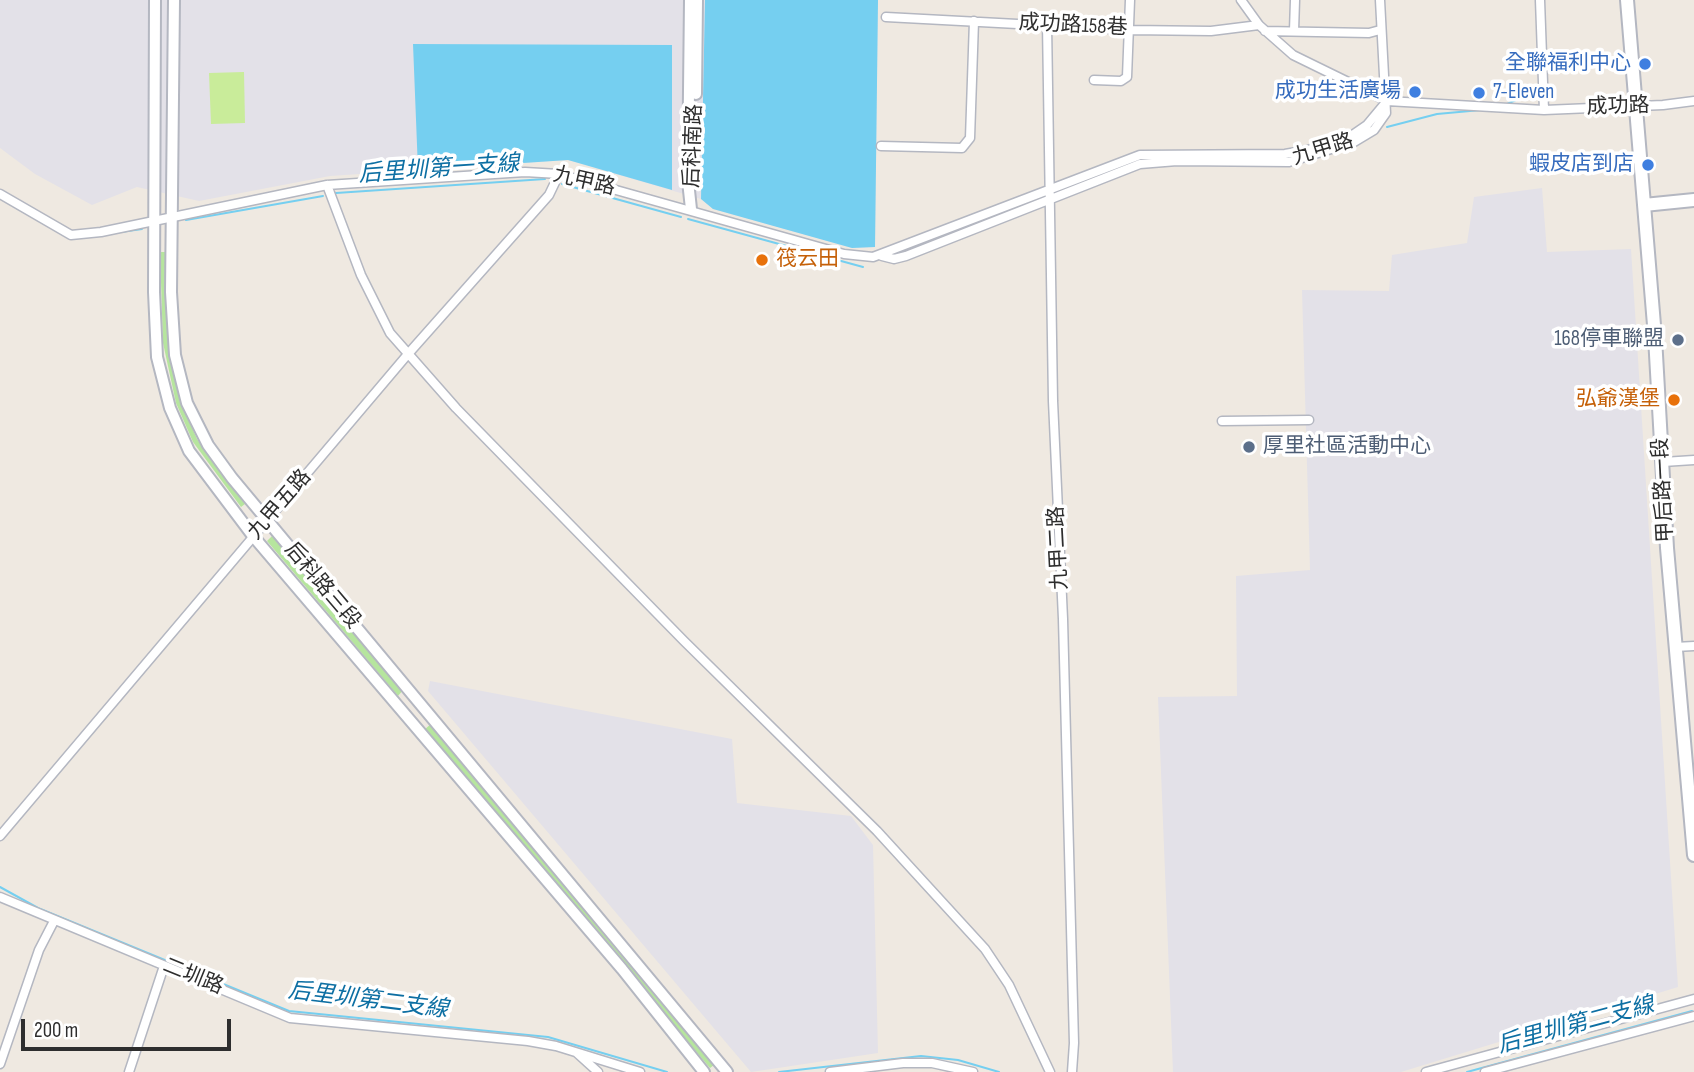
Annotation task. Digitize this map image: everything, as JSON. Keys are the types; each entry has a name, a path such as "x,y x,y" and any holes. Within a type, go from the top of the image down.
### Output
{"main road":[{"name":"甲后路一段","path":"1627,0 1675,647 1694,855"},
{"path":"1644,205 1694,200"}],"street":[{"name":"后科路三段","path":"155,0 157,357 170,408 189,451 253,536 613,959 704,1072"},
{"name":"后科路三段","path":"174,0 171,292 175,355 187,403 208,445 268,521 727,1072"},
{"name":"后科南路","path":"690,0 688,181 691,209"},
{"name":"后科南路","path":"691,209 695,164 698,0"},
{"path":"1094,80 1121,81 1127,77 1130,0"},
{"name":"成功路","path":"1241,0 1262,28 1311,66 1368,89 1387,101 1544,110 1694,101"},
{"path":"1294,31 1295,0"},
{"path":"1380,0 1387,101"},
{"path":"1540,0 1544,110"},
{"name":"成功路158巷","path":"886,17 1130,30 1211,31 1262,28 1369,33 1380,30"},
{"path":"881,146 961,148 970,138 974,21"},
{"name":"九甲二路","path":"1048,24 1053,401 1063,619 1074,1043 1072,1072"},
{"name":"九甲路","path":"0,194 71,235 155,221 327,185 525,172 559,174 844,254 881,256 1051,193 1140,155 1285,154 1308,150 1351,136 1367,125 1387,101"},
{"name":"九甲五路","path":"0,836 408,354 550,195 559,174"},
{"path":"327,185 361,275 390,333 456,408 684,641 877,831 985,949 1009,985 1050,1072"},
{"path":"1222,421 1309,420"},
{"path":"1663,462 1694,460"},
{"path":"1675,647 1694,646"},
{"name":"二圳路","path":"0,897 302,1020 528,1041 576,1052 640,1072"},
{"path":"0,1064 39,950 54,921"},
{"path":"129,1072 164,966"},
{"path":"1426,1072 1694,999"},
{"path":"1485,1072 1694,1016"},
{"path":"576,1052 598,1072"},
{"path":"830,1072 903,1063 932,1063 973,1072"}],"shaded area":[{"path":"0,0 878,0 875,247 852,248 713,209 701,199 568,160 330,176 199,201 137,187 92,205 35,174 0,148"},
{"path":"1542,188 1547,252 1631,249 1678,987 1401,1072 1173,1072 1158,697 1237,696 1236,576 1310,570 1302,290 1389,291 1392,255 1467,243 1474,197"},
{"path":"430,681 732,739 737,803 851,816 873,845 878,1053 751,1072 428,691"}],"green space":[{"path":"244,72 245,123 211,124 209,73"},
{"path":"160,252 167,252 169,339 180,400 197,439 245,504 241,507 193,442 176,403 163,343"},
{"path":"273,535 403,690 398,696 267,541"},
{"path":"432,723 714,1065 710,1068 424,730"}],"water":[{"path":"705,0 878,0 875,247 852,248 713,209 701,199"},
{"path":"413,44 672,45 672,190 568,160 418,170"}],"waterway":[{"name":"后里圳第一支線","path":"1507,104 1540,89"},
{"name":"后里圳第一支線","path":"1387,127 1437,114 1481,110"},
{"name":"后里圳第一支線","path":"336,193 545,179"},
{"name":"后里圳第一支線","path":"562,184 681,217"},
{"name":"后里圳第一支線","path":"186,220 323,196"},
{"name":"后里圳第一支線","path":"909,250 1040,198"},
{"name":"后里圳第一支線","path":"13,206 69,238"},
{"name":"后里圳第一支線","path":"688,219 863,267"},
{"name":"后里圳第一支線","path":"78,238 142,229"},
{"name":"后里圳第二支線","path":"0,887 38,908 289,1011 548,1037 667,1072"},
{"name":"后里圳第二支線","path":"1467,1072 1692,1011"},
{"name":"后里圳第二支線","path":"779,1072 921,1056 958,1060 999,1072"}],"place":[{"name":"全聯福利中心","path":"1645,64"},
{"name":"成功生活廣場","path":"1415,92"},
{"name":"7-Eleven","path":"1479,93"},
{"name":"蝦皮店到店","path":"1648,165"},
{"name":"筏云田","path":"762,260"},
{"name":"168停車聯盟","path":"1678,340"},
{"name":"弘爺漢堡","path":"1674,400"},
{"name":"厚里社區活動中心","path":"1249,447"}]}
